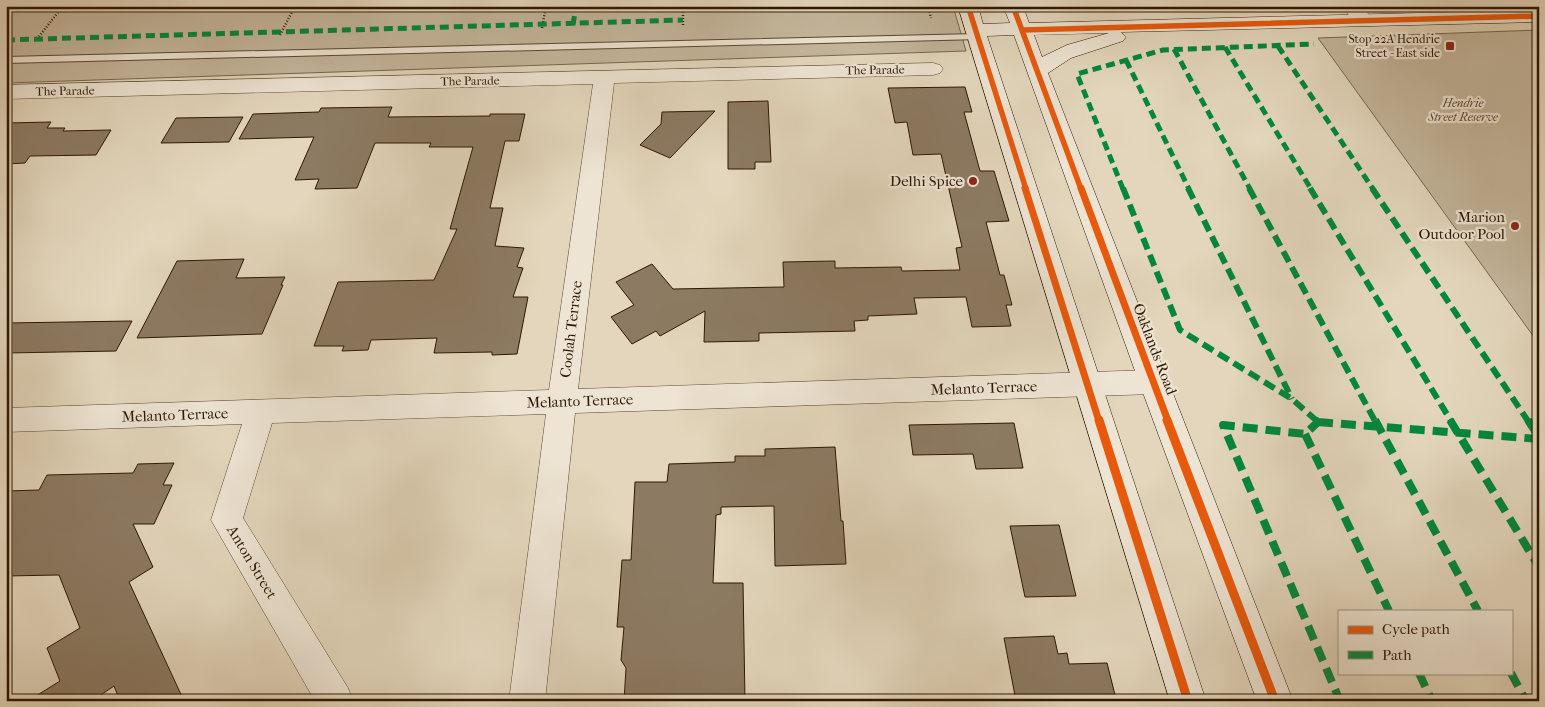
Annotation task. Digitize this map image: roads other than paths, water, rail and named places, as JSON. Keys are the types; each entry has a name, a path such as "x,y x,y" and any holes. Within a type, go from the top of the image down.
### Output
{"street":[{"path":"968,6 1188,701"},
{"name":"Oaklands Road","path":"1013,6 1153,382 1275,701"},
{"path":"977,34 1022,30 1149,26 1357,13 1539,16"},
{"path":"1037,72 1050,60 1063,54 1149,26"},
{"name":"The Parade","path":"6,92 933,69"},
{"name":"Coolah Terrace","path":"527,701 562,402 604,77"},
{"name":"Melanto Terrace","path":"6,420 1153,382"},
{"name":"Anton Street","path":"261,412 228,520 336,701"}],"lane":[{"path":"6,60 977,34"}],"place":[{"name":"Stop 22A Hendrie Street - East side","path":"1450,46"},
{"name":"Delhi Spice","path":"973,181"},
{"name":"Marion Outdoor Pool","path":"1515,226"}],"park label":[{"name":"Hendrie Street Reserve","path":"1463,110"}]}
